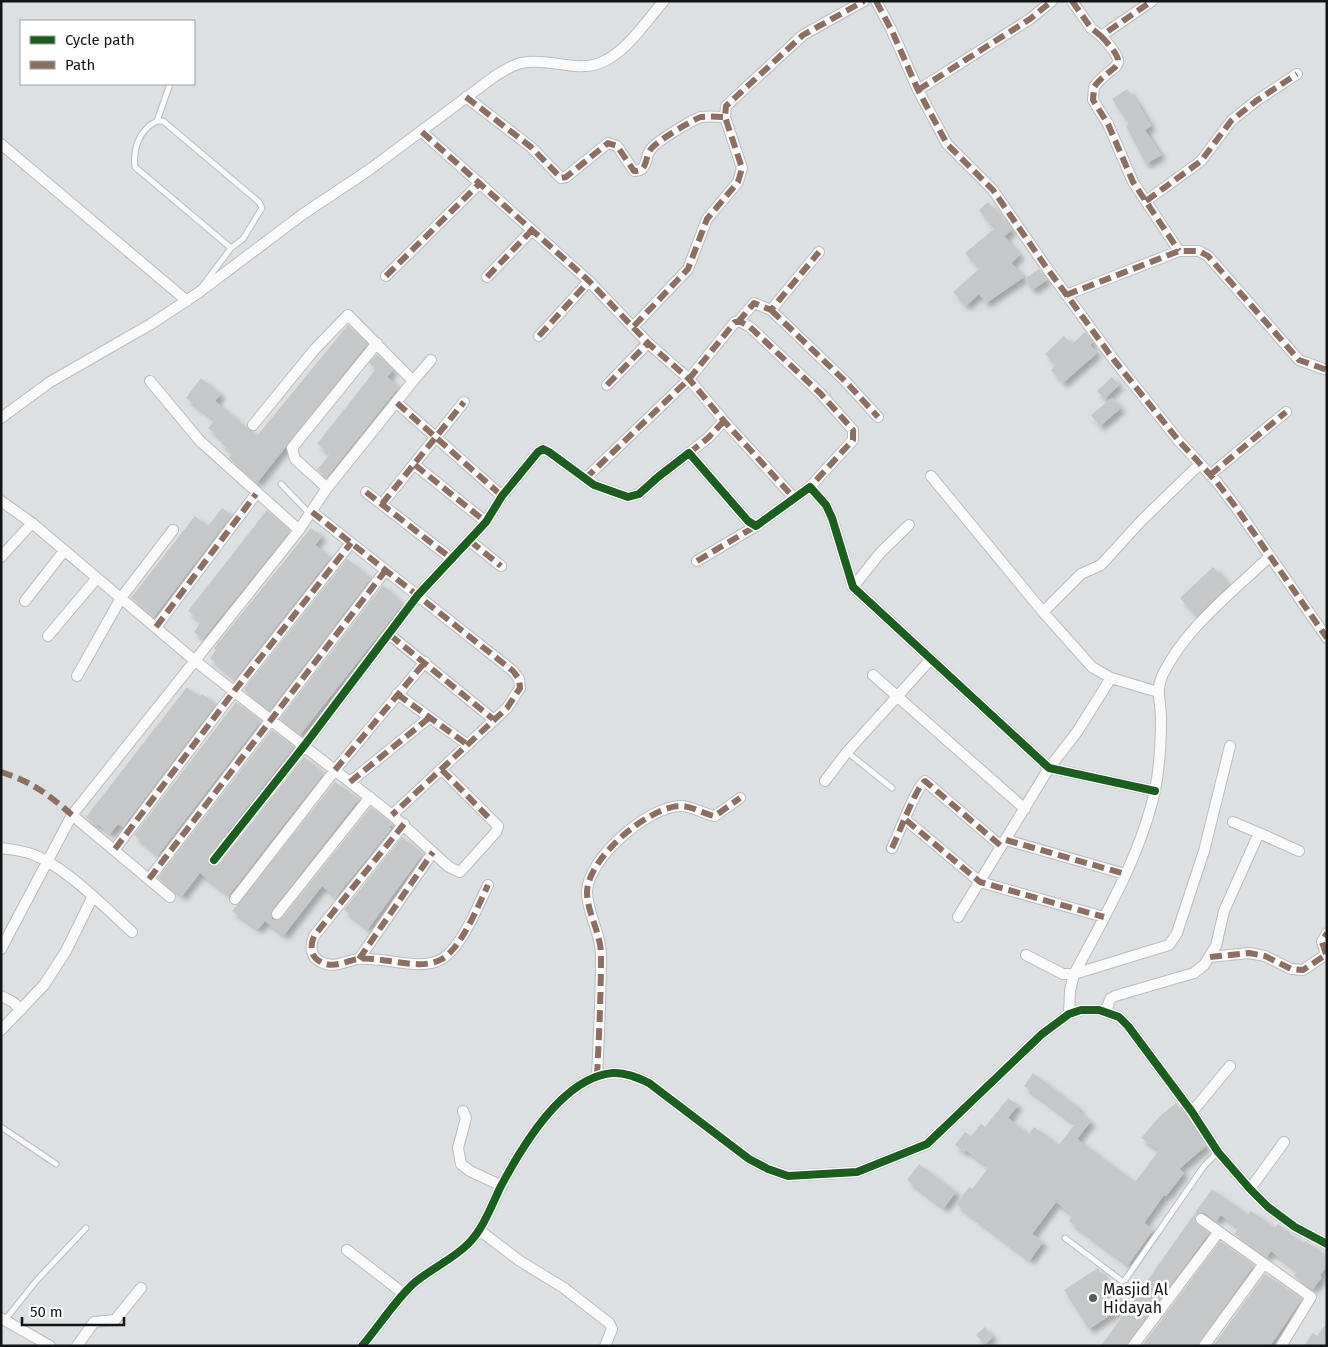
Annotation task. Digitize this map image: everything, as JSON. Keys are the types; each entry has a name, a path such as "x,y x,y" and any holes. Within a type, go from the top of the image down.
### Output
{"street":[{"path":"1,418 50,382 187,301 303,214 422,132 466,96 516,64 528,62 586,66 600,63 614,56 664,1"},
{"path":"634,326 688,269 707,219 738,182 742,168 725,117 726,106 803,35 864,1"},
{"path":"876,1 892,31 918,90 947,144 993,190 1114,360 1210,475 1270,556 1327,638"},
{"path":"918,90 1030,19 1052,1"},
{"path":"1072,1 1091,28 1112,47 1118,59 1118,64 1114,70 1094,87 1093,100 1108,124 1133,182 1179,252"},
{"path":"1101,36 1152,1"},
{"path":"1146,201 1201,161 1231,121 1256,101 1297,74"},
{"path":"466,96 531,147 561,178 566,178 608,144 617,146 629,167 634,171 638,171 644,168 651,148 695,119 708,116 725,117"},
{"path":"422,132 588,281 634,326 648,343 689,379 724,421 794,498"},
{"path":"1,144 187,301"},
{"path":"386,276 480,184"},
{"path":"487,277 531,231"},
{"path":"1066,295 1179,252 1199,251 1208,256 1299,360 1327,370"},
{"path":"771,310 818,252"},
{"path":"539,336 588,281"},
{"path":"585,479 689,379 735,322 738,322 754,302 771,310 846,382 878,417"},
{"path":"253,425 315,349 348,315 413,381"},
{"path":"697,561 756,526 810,487 853,440 853,430 821,394 750,327 738,322"},
{"path":"327,488 295,459 292,448 377,343"},
{"path":"607,385 648,343"},
{"path":"1,949 72,815 299,530 327,488 431,360"},
{"path":"150,381 200,442 256,494 299,530"},
{"path":"382,504 464,402"},
{"path":"396,403 502,496"},
{"path":"1210,475 1286,412"},
{"path":"214,860 304,746 418,595 470,541 486,522 502,496 533,458 543,449 594,485 621,496 632,497 639,494 708,438 724,421"},
{"path":"689,453 748,521 756,526"},
{"path":"1043,612 1081,574 1101,566 1142,520 1200,464"},
{"path":"415,465 486,522"},
{"path":"931,476 1043,612 1092,667 1112,678 1158,692"},
{"path":"810,487 826,505 832,518 852,587 1049,768 1154,791"},
{"path":"366,492 452,559"},
{"path":"156,627 256,494"},
{"path":"1,500 32,523 194,660 235,690 404,824 449,867 460,872 497,829 495,822 442,770"},
{"path":"311,513 418,595 513,671 519,679 520,688 516,698 442,770 392,815"},
{"path":"1,557 32,523"},
{"path":"852,587 881,552 909,525"},
{"path":"77,676 121,598 173,530"},
{"path":"470,541 501,566"},
{"path":"115,850 235,690 351,543"},
{"path":"25,601 64,551"},
{"path":"1069,1014 1070,990 1074,974 1104,917 1137,847 1154,791 1160,758 1161,715 1158,692 1162,676 1195,628 1270,556"},
{"path":"149,879 385,571"},
{"path":"48,636 97,578"},
{"path":"390,634 493,719"},
{"path":"825,781 847,752 931,659"},
{"path":"235,899 335,770 424,662"},
{"path":"873,675 1025,809"},
{"path":"958,917 1049,768 1077,732 1112,678"},
{"path":"397,694 468,745"},
{"path":"350,782 429,718"},
{"path":"1026,955 1063,974 1074,974 1169,945 1177,933 1204,851 1230,746"},
{"path":"892,848 906,820 918,787 925,781 1003,843 1125,874"},
{"path":"277,914 370,797"},
{"path":"597,1076 602,952 589,906 587,892 589,879 600,858 646,818 671,807 681,805 715,816 740,798"},
{"path":"72,815 170,897"},
{"path":"906,820 980,882 1104,917"},
{"path":"1233,822 1299,851"},
{"path":"404,824 314,936 310,946 313,955 320,962 334,966 359,959 428,964 441,960 452,952 488,884"},
{"path":"1106,1012 1110,999 1115,996 1194,973 1210,957 1216,946 1224,911 1258,832"},
{"path":"1,848 25,852 47,862 93,896 132,932"},
{"path":"359,959 433,852"},
{"path":"1,1030 44,985 66,951 93,896"},
{"path":"1210,957 1249,953 1265,956 1291,969 1303,970 1326,954 1322,942 1327,933"},
{"path":"1,996 13,1002 21,1010"},
{"path":"362,1346 404,1294 429,1271 468,1244 479,1230 502,1186 540,1125 558,1103 582,1083 597,1076 614,1073 632,1076 649,1083 741,1153 768,1169 788,1176 857,1172 927,1144 1042,1034 1069,1014 1089,1009 1119,1017 1128,1026 1192,1112 1218,1152 1250,1189 1268,1207 1295,1227 1327,1244"},
{"path":"1192,1112 1230,1066"},
{"path":"463,1111 466,1118 458,1148 461,1164 470,1171 502,1186"},
{"path":"1250,1189 1284,1142"},
{"path":"1201,1219 1263,1265 1311,1297 1281,1346"},
{"path":"479,1230 609,1323 612,1329 605,1346"},
{"path":"1133,1346 1218,1233"},
{"path":"346,1250 404,1294"},
{"path":"1204,1346 1263,1265"},
{"path":"77,1346 94,1322 115,1320 141,1288"},
{"path":"3,1319 50,1346"}],"lane":[{"path":"157,121 170,85"},
{"path":"198,293 208,275 231,248 243,239 262,208 259,202 163,121 151,124 138,139 134,148 135,167 231,248"},
{"path":"281,484 311,513"},
{"path":"847,752 892,788"},
{"path":"1,1127 56,1164"},
{"path":"1065,1238 1122,1281 1125,1280 1204,1166 1218,1152"},
{"path":"3,1319 86,1228"}],"building":[{"path":"1127,89 1151,126 1145,130 1161,155 1146,164 1126,126 1129,124 1112,99"},
{"path":"988,202 1012,230 1004,236 1020,255 1011,263 1024,277 986,303 979,294 966,306 953,292 979,269 965,253 994,229 979,210"},
{"path":"1039,269 1047,280 1032,290 1025,279"},
{"path":"348,325 367,344 257,483 229,458 233,453 221,443 223,440 208,428 215,420 186,398 201,378 221,394 215,401 257,436"},
{"path":"1085,332 1093,342 1090,345 1097,353 1063,383 1051,370 1056,365 1045,354 1064,336 1072,344"},
{"path":"377,354 393,370 387,377 399,387 327,477 317,470 330,454 317,444 376,369 369,363"},
{"path":"1112,377 1119,385 1105,399 1097,391"},
{"path":"1112,398 1121,408 1100,426 1091,415"},
{"path":"222,508 232,515 154,617 131,598 195,516 208,526"},
{"path":"267,510 290,531 203,639 194,632 201,622 188,611"},
{"path":"311,528 322,536 315,545 331,557 235,679 210,658 216,650 214,648"},
{"path":"347,559 371,578 270,710 245,691 245,688"},
{"path":"1213,567 1229,585 1197,616 1180,598"},
{"path":"383,585 403,604 300,735 280,719"},
{"path":"187,687 199,697 202,694 216,704 123,827 118,824 110,834 98,824 96,826 86,817"},
{"path":"236,702 261,721 158,855 134,835"},
{"path":"272,730 294,747 209,856 209,865 214,867 219,864 304,757 324,773 229,895 200,873 182,896 158,878"},
{"path":"335,782 359,799 272,910 272,919 276,921 282,918 371,807 392,824 389,827 391,829 336,897 322,886 284,935 265,921 258,929 232,911"},
{"path":"402,837 423,854 368,929 344,910"},
{"path":"1033,1073 1079,1108 1078,1111 1091,1121 1077,1139 1135,1182 1159,1150 1141,1138 1159,1117 1176,1103 1206,1146 1179,1169 1184,1173 1166,1196 1164,1195 1144,1223 1153,1230 1128,1265 1069,1221 1073,1215 1056,1202 1032,1234 1043,1242 1030,1260 956,1204 969,1187 972,1189 989,1167 966,1150 965,1152 955,1145 965,1132 971,1136 981,1124 985,1127 1008,1098 1018,1105 1008,1118 1029,1134 1034,1127 1059,1145 1075,1124 1024,1086"},
{"path":"919,1164 956,1192 944,1208 907,1180"},
{"path":"1212,1189 1248,1215 1251,1211 1275,1228 1278,1224 1303,1243 1305,1241 1316,1248 1327,1258 1327,1266 1320,1275 1322,1277 1313,1289 1311,1288 1294,1276 1298,1271 1271,1251 1267,1257 1234,1234 1239,1228 1221,1215 1216,1221 1205,1213 1199,1213 1195,1215 1195,1222 1209,1233 1126,1346 1101,1346"},
{"path":"1220,1241 1254,1265 1197,1346 1142,1346"},
{"name":"Masjid Al Hidayah","path":"1098,1268 1123,1307 1089,1329 1064,1290"},
{"path":"1265,1274 1302,1299 1270,1346 1213,1346"},
{"path":"1327,1323 1327,1346 1304,1346 1313,1333 1317,1336"},
{"path":"985,1327 993,1337 985,1344 976,1335"}],"marked path":[{"path":"634,326 688,269 707,219 738,182 742,168 725,117 726,106 803,35 864,1"},
{"path":"876,1 892,31 918,90 947,144 993,190 1114,360 1179,441 1216,481 1235,506 1327,638"},
{"path":"918,90 1030,19 1052,1"},
{"path":"1072,1 1091,28 1101,36 1152,1"},
{"path":"1101,36 1111,47 1118,61 1117,65 1094,87 1093,100 1108,124 1133,182 1179,251"},
{"path":"1146,201 1201,161 1231,121 1256,101 1297,74"},
{"path":"466,97 531,147 561,178 566,177 608,143 617,146 634,171 642,169 651,149 675,131 701,117 725,117"},
{"path":"422,132 589,281 648,343 689,379 724,421 794,498"},
{"path":"386,276 480,183"},
{"path":"487,277 531,231"},
{"path":"1066,295 1179,251 1199,251 1208,256 1299,360 1327,370"},
{"path":"738,322 754,303 771,310 819,252"},
{"path":"539,336 589,281"},
{"path":"771,310 846,382 878,417"},
{"path":"585,479 689,379 735,322 741,322 750,327 821,394 853,430 853,440 810,487"},
{"path":"607,385 648,343"},
{"path":"382,504 464,402"},
{"path":"397,403 502,496"},
{"path":"1210,475 1286,412"},
{"path":"689,453 708,438 724,421"},
{"path":"415,465 486,522"},
{"path":"366,492 452,559"},
{"path":"156,627 256,494"},
{"path":"312,512 513,671 519,679 520,688 507,708 392,815"},
{"path":"697,561 756,526"},
{"path":"470,541 501,566"},
{"path":"115,849 235,690 351,543"},
{"path":"149,879 385,571"},
{"path":"390,635 493,719"},
{"path":"335,770 425,662"},
{"path":"397,694 468,745"},
{"path":"350,782 429,718"},
{"path":"442,770 491,820"},
{"path":"1,772 39,789 72,815"},
{"path":"892,848 912,801 925,781 1001,846"},
{"path":"597,1076 601,955 599,939 589,908 587,892 590,879 597,864 608,850 636,825 666,809 679,806 688,807 715,816 740,798"},
{"path":"906,820 980,882 1104,917"},
{"path":"404,824 314,936 312,951 317,960 330,965 358,959 412,964 433,963 449,953 463,936 488,885"},
{"path":"1006,840 1125,874"},
{"path":"359,959 433,852"},
{"path":"1326,954 1322,942 1327,933"},
{"path":"1210,957 1249,953 1265,956 1291,969 1303,970 1327,954"}],"cycle path":[{"path":"214,860 304,746 418,595 486,522 502,496 538,452 543,449 594,485 628,497 639,494 689,453 748,521 756,526 810,487 826,505 832,518 853,587 1049,768 1155,791"},
{"path":"362,1346 413,1284 468,1244 486,1218 519,1154 545,1117 577,1087 594,1077 622,1073 649,1083 749,1159 768,1169 788,1176 857,1172 927,1144 1042,1034 1069,1014 1081,1010 1099,1010 1119,1017 1128,1026 1192,1112 1218,1152 1250,1189 1268,1207 1295,1227 1327,1244"}],"place":[{"name":"Masjid Al Hidayah","path":"1093,1298"}]}
